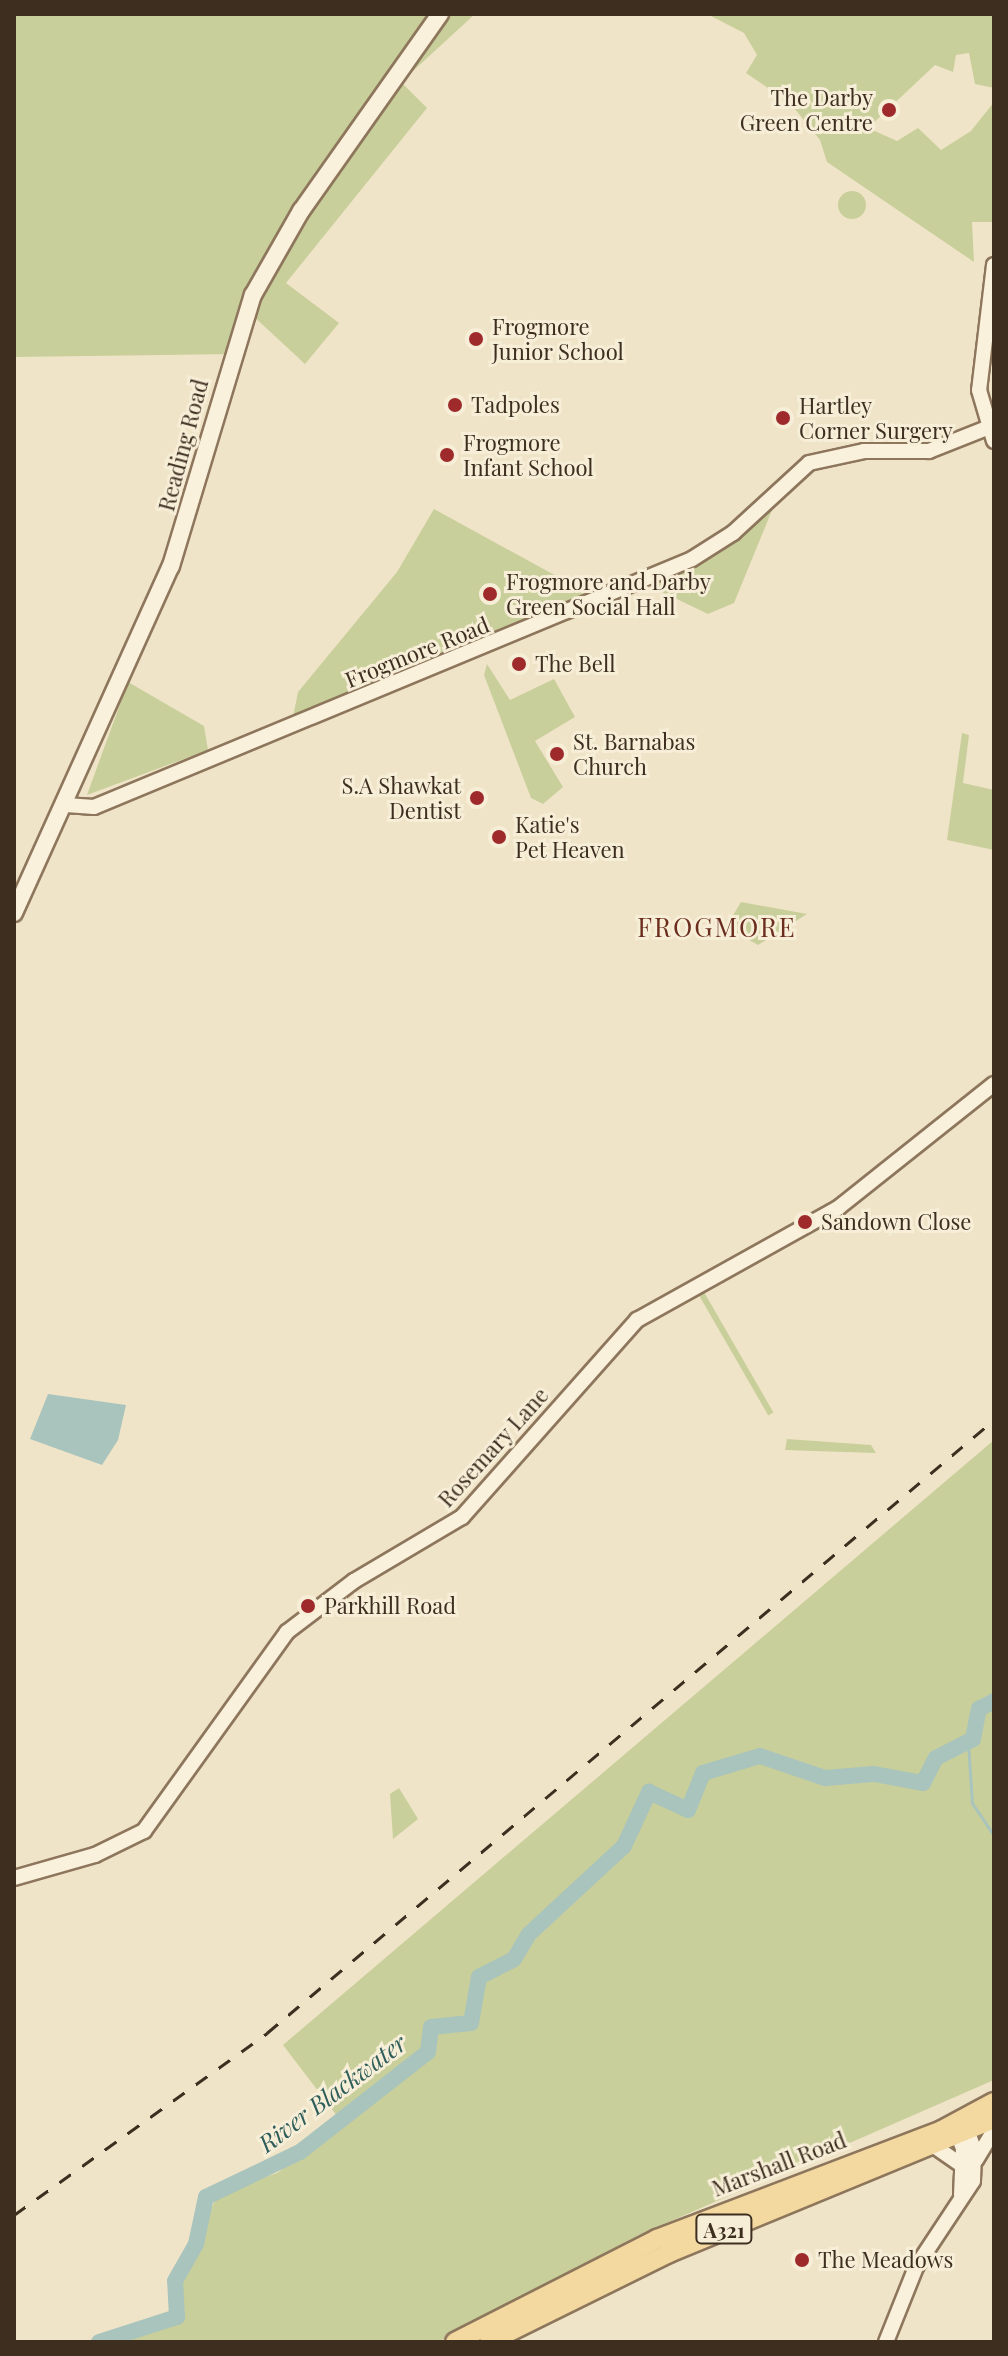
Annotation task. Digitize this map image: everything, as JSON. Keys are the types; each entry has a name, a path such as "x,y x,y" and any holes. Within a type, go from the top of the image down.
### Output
{"main road":[{"name":"Reading Road","path":"14,913 66,805 171,566 253,295 301,211 440,14"},
{"name":"Marshall Road","path":"489,2342 710,2235 937,2148 994,2102"},
{"name":"Marshall Road","path":"455,2342 657,2239 961,2128 994,2119"}],"street":[{"path":"990,434 979,390 994,265"},
{"name":"Frogmore Road","path":"66,805 107,802 692,559 733,533 809,463 838,454 929,451 990,434"},
{"name":"Rosemary Lane","path":"14,1878 95,1855 144,1831 287,1632 354,1581 462,1517 637,1320 838,1208 994,1084"},
{"path":"961,2128 970,2164"},
{"path":"886,2342 916,2267 960,2199 970,2164 994,2130"},
{"path":"937,2148 970,2164"}],"green space":[{"path":"14,14 475,14 401,82 427,108 286,283 339,323 305,364 252,315 238,354 14,357"},
{"path":"707,14 994,14 994,88 975,84 969,53 956,55 953,72 935,65 868,128 897,141 918,128 941,150 971,131 994,102 994,222 972,222 974,262 827,162 820,140 790,103 746,73 757,55 744,33"},
{"path":"852,191 862,195 866,205 862,215 852,219 842,215 838,205 842,195"},
{"path":"775,503 734,603 708,614 658,590 659,581 725,547"},
{"path":"434,509 591,595 292,722 298,692 397,572"},
{"path":"487,664 510,700 554,679 575,717 535,741 563,787 543,804 531,798 484,675"},
{"path":"128,682 204,726 208,750 87,795"},
{"path":"962,733 969,735 963,783 994,790 994,850 947,840"},
{"path":"741,902 807,914 758,945 726,927"},
{"path":"704,1292 774,1412 768,1415 699,1295"},
{"path":"787,1439 871,1445 876,1453 785,1450"},
{"path":"994,1440 994,2080 639,2235 438,2342 120,2342 182,2320 181,2279 218,2193 277,2173 344,2125 283,2045"},
{"path":"399,1788 418,1819 393,1839 390,1794"}],"water":[{"path":"48,1394 126,1405 118,1440 102,1465 30,1439"}],"waterway":[{"name":"River Blackwater","path":"99,2342 177,2317 175,2281 196,2244 206,2197 300,2152 428,2052 431,2027 471,2023 479,1977 514,1959 529,1934 624,1846 649,1792 688,1810 703,1773 760,1756 825,1778 874,1774 923,1783 936,1758 973,1739 979,1709 994,1701"},
{"path":"968,1743 972,1803 994,1836"}],"railway":[{"path":"14,2215 267,2033 994,1420"}],"place":[{"name":"The Darby Green Centre","path":"889,110"},
{"name":"Frogmore Junior School","path":"476,339"},
{"name":"Tadpoles","path":"455,405"},
{"name":"Hartley Corner Surgery","path":"783,418"},
{"name":"Frogmore Infant School","path":"447,455"},
{"name":"Frogmore and Darby Green Social Hall","path":"490,594"},
{"name":"The Bell","path":"519,664"},
{"name":"St. Barnabas Church","path":"557,754"},
{"name":"S.A Shawkat Dentist","path":"477,798"},
{"name":"Katie's Pet Heaven","path":"499,837"},
{"name":"Sandown Close","path":"805,1222"},
{"name":"Parkhill Road","path":"308,1606"},
{"name":"The Meadows","path":"802,2260"}],"district":[{"name":"FROGMORE","path":"717,927"}]}
